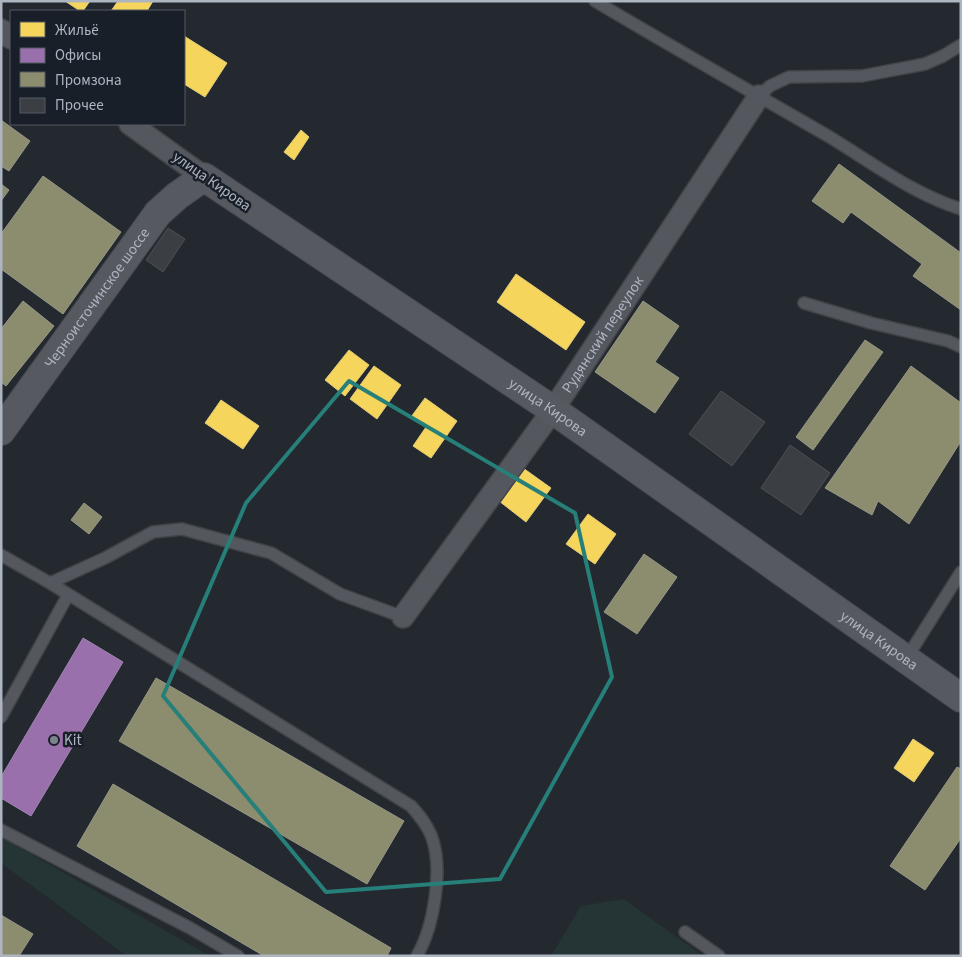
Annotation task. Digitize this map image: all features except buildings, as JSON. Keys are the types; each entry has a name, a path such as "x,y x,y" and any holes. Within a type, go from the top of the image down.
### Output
{"main road":[{"name":"улица Кирова","path":"204,178 553,410 961,698"},
{"name":"Черноисточинское шоссе","path":"1,430 158,213 177,196 204,178"}],"street":[{"name":"Рудянский переулок","path":"403,617 553,410 758,96"},
{"name":"улица Кирова","path":"131,125 204,178"}],"lane":[{"path":"595,1 908,185 939,202 961,209"},
{"path":"758,96 770,86 789,77 862,76 924,64 943,56 961,45"},
{"path":"804,302 871,323 948,340 961,347"},
{"path":"50,583 105,558 153,532 182,529 271,553 340,594 403,617"},
{"path":"1,555 50,583 411,806 422,818 431,836 437,871 435,907 417,956"},
{"path":"906,659 961,572"},
{"path":"1,717 68,595"},
{"path":"1,830 190,928 238,956"},
{"path":"685,932 719,956"}],"highlighted area":[{"path":"349,381 575,513 612,677 500,879 326,892 163,696 246,503"}],"shaded area":[{"path":"1,837 210,956 127,956 1,863"},
{"path":"624,899 703,956 551,956 581,906"}],"place":[{"name":"Kit","path":"54,740"}]}
